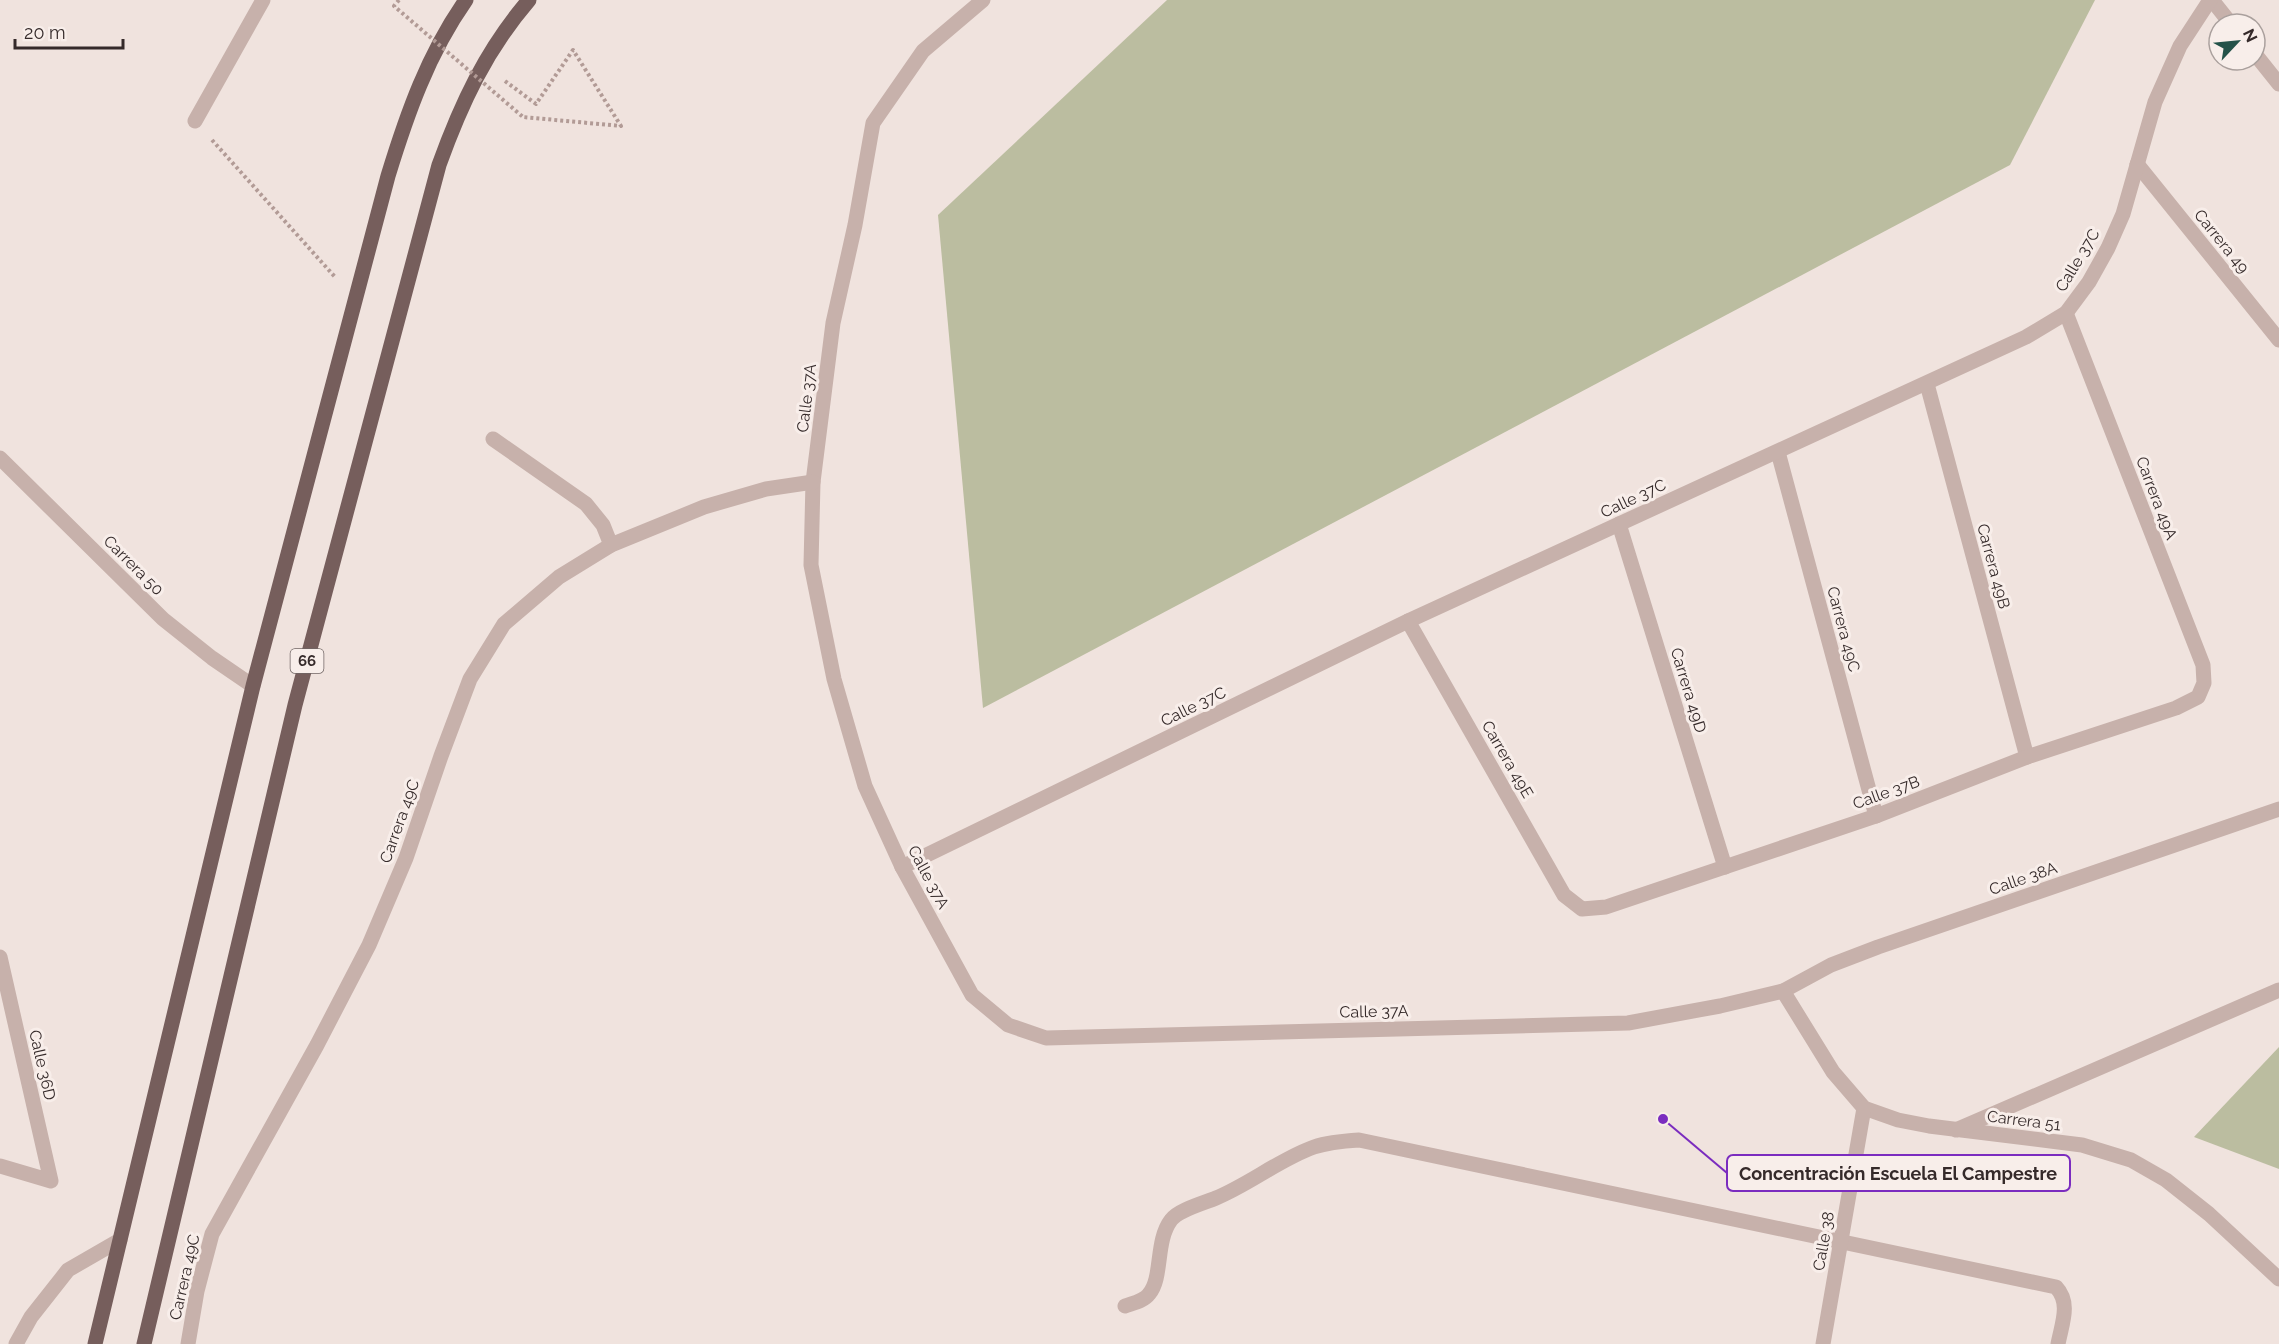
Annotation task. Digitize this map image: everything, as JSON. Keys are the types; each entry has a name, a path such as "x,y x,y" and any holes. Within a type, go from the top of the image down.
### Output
{"main road":[{"path":"95,1344 253,686 388,177 408,112 427,65 453,18 466,0"},
{"name":"66","path":"144,1344 298,694 439,165 458,112 482,65 515,16 529,0"}],"street":[{"path":"195,121 263,0"},
{"name":"Calle 37A","path":"983,0 923,51 873,123 855,225 833,323 813,482 811,565 834,679 865,786 902,867 972,995 1008,1024 1046,1038 1628,1023 1720,1006 1783,991"},
{"path":"2211,0 2221,12"},
{"name":"Calle 37C","path":"902,867 1408,621 1927,384 2026,337 2066,313 2089,282 2108,248 2123,214 2155,102 2180,46 2211,0"},
{"path":"2267,69 2279,84"},
{"name":"Carrera 49","path":"2137,164 2279,340"},
{"name":"Carrera 49A","path":"2066,313 2204,665 2204,683 2198,697"},
{"name":"Carrera 49B","path":"1927,384 2026,757"},
{"path":"493,439 586,504 603,525 611,545"},
{"name":"Carrera 49C","path":"1778,452 1876,816"},
{"name":"Carrera 50","path":"0,458 164,619 212,658 253,686"},
{"name":"Carrera 49C","path":"188,1344 197,1291 212,1234 317,1045 369,945 406,858 470,679 504,624 559,577 611,545 704,507 766,489 813,482"},
{"name":"Carrera 49D","path":"1619,524 1725,867"},
{"name":"Carrera 49E","path":"1408,621 1564,895 1582,909"},
{"name":"Calle 37B","path":"1582,909 1606,908 1876,816 2026,757 2176,708 2198,697"},
{"name":"Calle 38A","path":"1783,991 1831,965 1878,947 2279,809"},
{"name":"Calle 36D","path":"0,957 51,1181 0,1166"},
{"path":"1956,1130 2279,990"},
{"name":"Carrera 51","path":"1783,991 1833,1072 1864,1108 1898,1120 2082,1146 2131,1160 2166,1180 2209,1214 2279,1280"},
{"name":"Calle 38","path":"1823,1344 1864,1108"},
{"path":"1125,1306 1142,1300 1149,1295 1154,1286 1162,1241 1171,1219 1192,1207 1218,1198 1311,1148 1333,1142 1359,1140 2056,1287 2064,1295 2065,1307 2058,1344"},
{"path":"16,1344 31,1317 68,1270 120,1239"}],"path":[{"path":"399,0 394,6 523,117 621,126 573,50 536,104 482,65"},
{"path":"195,121 356,300"}],"green space":[{"path":"1167,0 2095,0 2010,165 983,708 938,215"},
{"path":"2279,1047 2279,1169 2194,1137"}],"place":[{"name":"Concentración Escuela El Campestre","path":"1663,1119"}]}
